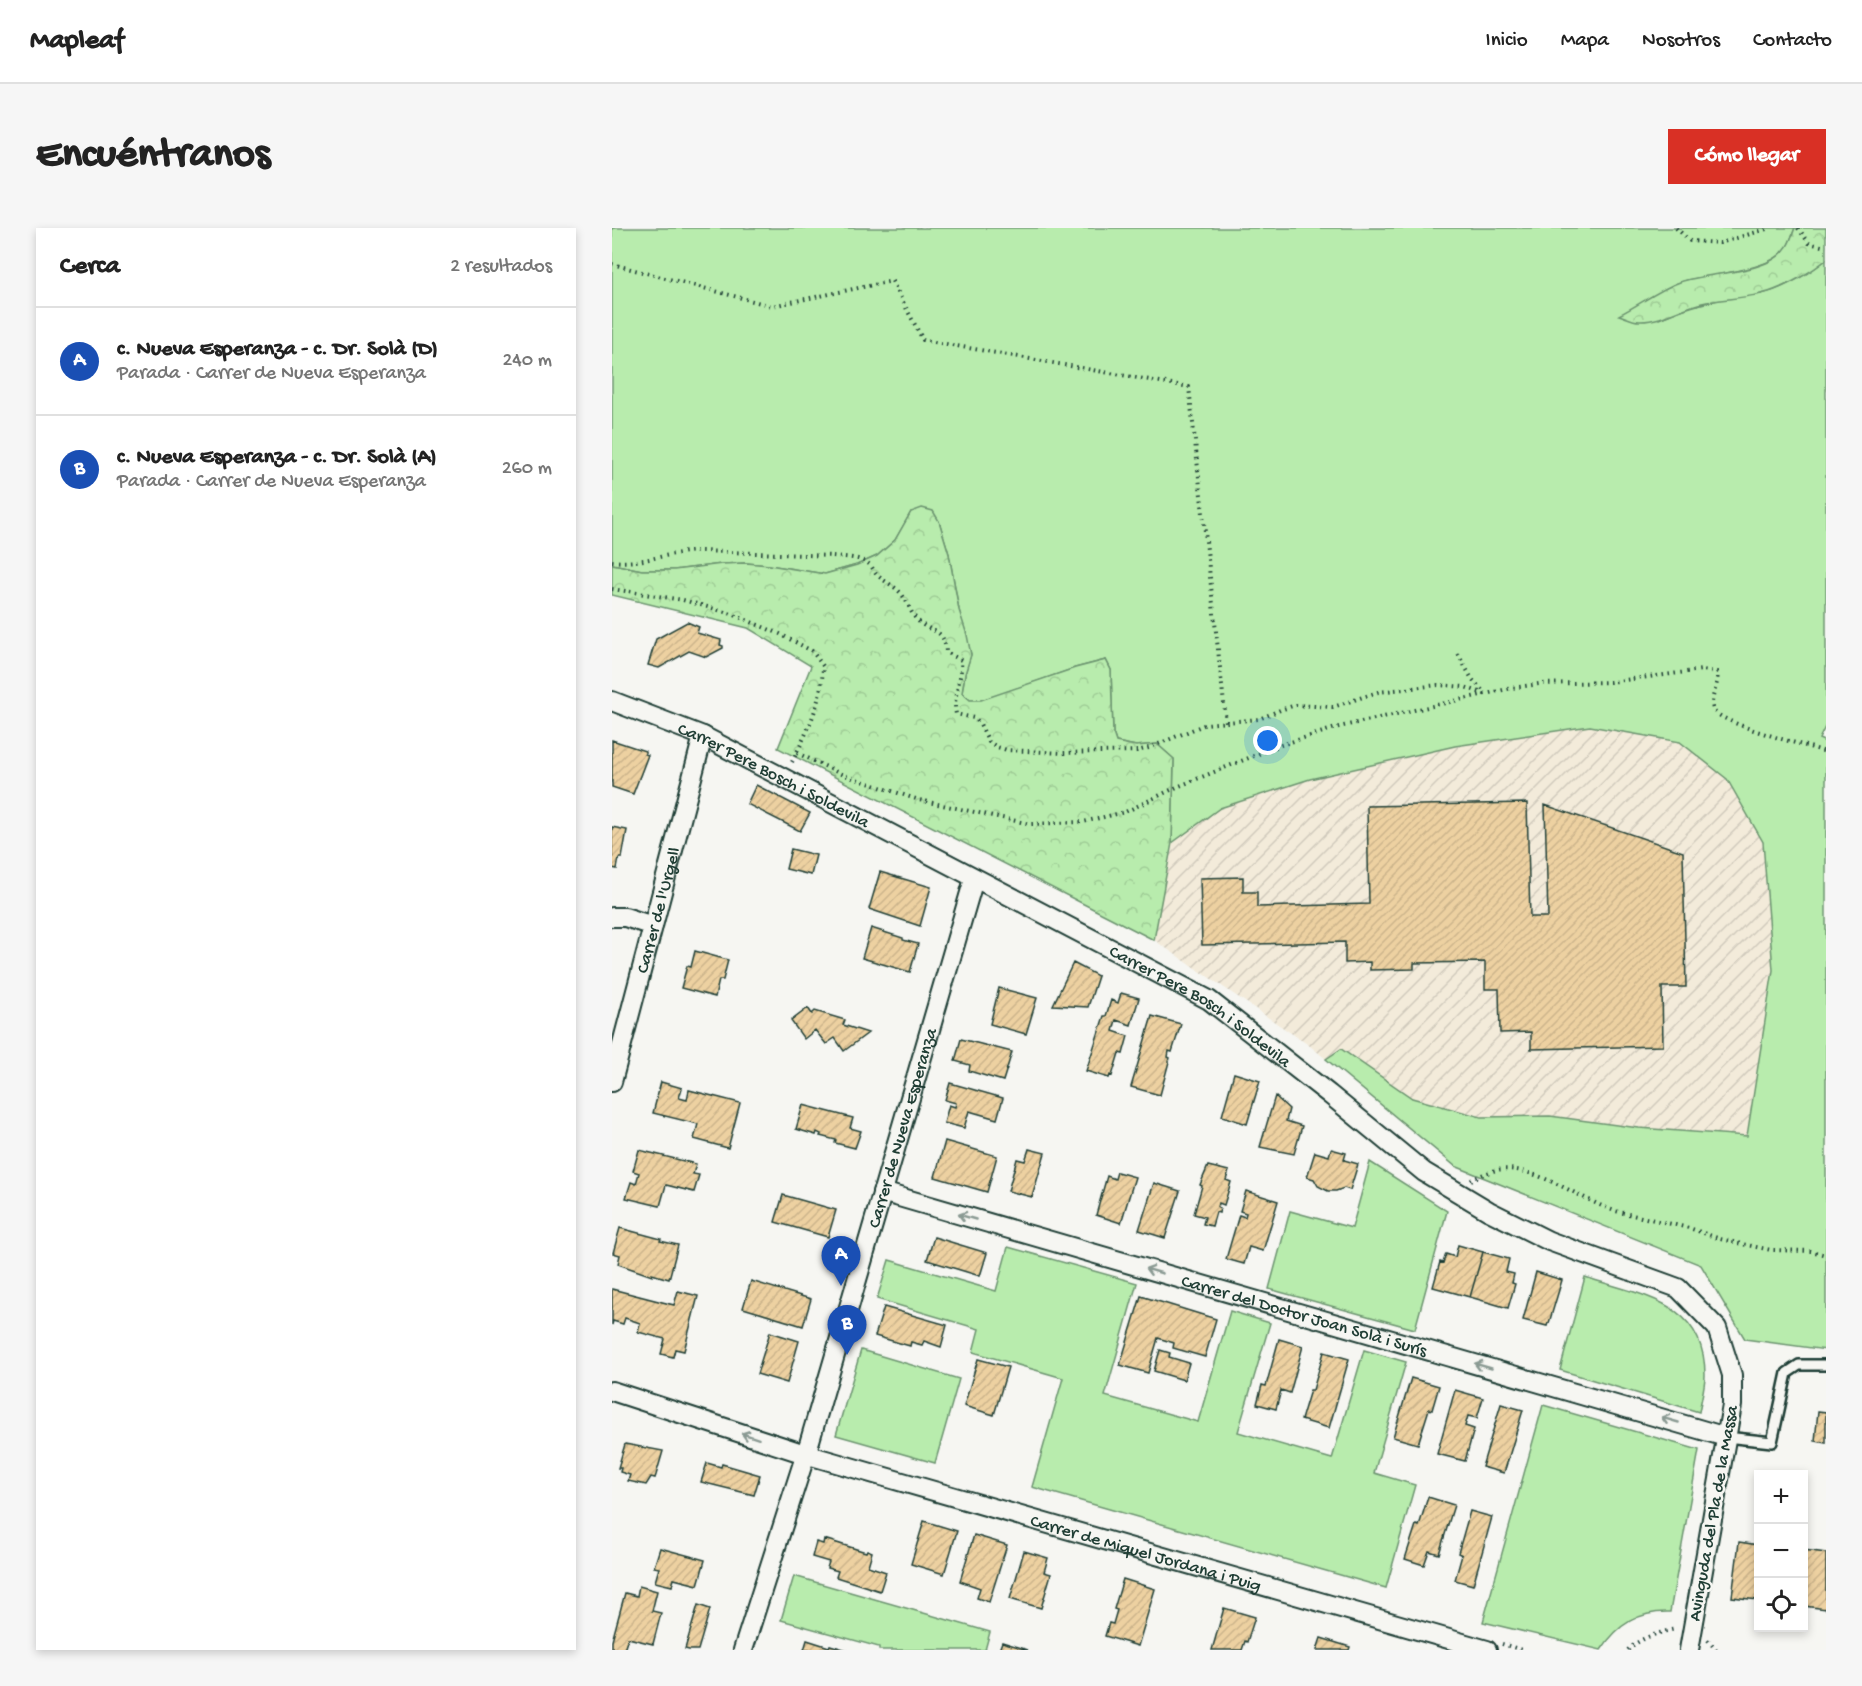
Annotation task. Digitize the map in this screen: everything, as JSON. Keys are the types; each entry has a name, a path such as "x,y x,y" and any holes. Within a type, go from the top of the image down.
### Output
{"street":[{"name":"Carrer Pere Bosch i Soldevila","path":"612,701 704,736 1209,1000 1424,1172 1489,1211 1549,1240 1678,1288 1717,1328 1732,1375"},
{"name":"Carrer de l'Urgell","path":"612,1082 704,736"},
{"name":"Carrer de Nueva Esperanza","path":"743,1650 805,1454 974,879"},
{"path":"612,917 625,917 653,927"},
{"name":"Carrer del Doctor Joan Solà i Surís","path":"882,1192 1726,1437"},
{"name":"Avinguda del Pla de la Massa","path":"1689,1650 1732,1405 1732,1375"},
{"name":"Carrer de Miquel Jordana i Puig","path":"612,1391 805,1454 1486,1650"}],"lane":[{"path":"1726,1437 1772,1442 1786,1373 1799,1365 1826,1365"}],"path":[{"path":"1676,228 1689,241 1720,243 1770,228"},
{"path":"1798,228 1809,243 1826,247"},
{"path":"612,264 772,306 892,281 923,340 1190,387 1226,722"},
{"path":"612,561 644,562 685,551 702,551 847,557 870,564 877,575 897,588 909,605 910,612 920,623 938,631 945,639 946,652 961,660 962,673 956,686 954,705 956,714 974,718 979,722 989,742 997,747 1063,753 1137,751 1206,724 1259,720 1296,705 1333,707 1378,692 1438,685 1465,687 1486,694"},
{"path":"612,589 683,600 732,614 780,634 812,651 823,666 823,682 817,709 784,779"},
{"path":"1458,654 1472,679 1486,694"},
{"path":"797,753 841,774 929,802 1030,824 1083,822 1125,812 1177,787 1281,745 1339,727 1539,684 1610,682 1711,670 1717,672 1718,678 1712,705 1714,713 1730,722 1826,752"},
{"path":"1451,1188 1490,1172 1510,1170 1544,1179 1603,1207 1689,1228 1720,1239 1771,1250 1811,1251 1826,1255"}],"shaded area":[{"path":"1590,726 1680,742 1727,779 1763,842 1773,970 1747,1136 1639,1128 1550,1116 1481,1117 1412,1098 1341,1049 1326,1059 1154,940 1172,843 1220,808 1310,779 1455,746"}],"green space":[{"path":"612,228 1795,228 1785,250 1766,263 1679,283 1647,301 1659,319 1707,302 1756,295 1778,289 1826,260 1826,725 1819,739 1826,742 1826,1350 1745,1339 1701,1265 1455,1166 1326,1059 1341,1049 1412,1098 1481,1117 1550,1116 1639,1128 1747,1136 1773,970 1763,842 1727,779 1680,742 1590,726 1455,746 1310,779 1220,808 1172,843 1174,759 1157,744 1136,746 1116,742 1113,733 1111,670 1106,660 1075,668 981,701 970,700 962,693 971,654 959,610 949,554 939,521 911,512 895,540 877,556 857,565 825,574 746,563 674,570 642,570 612,564"},
{"path":"1795,228 1826,228 1826,260 1785,285 1752,296 1702,303 1649,320 1636,321 1619,315 1680,282 1752,268 1765,263 1777,257 1787,247"},
{"path":"922,508 933,511 939,521 949,554 959,610 967,635 971,655 962,693 970,700 981,700 1075,668 1106,660 1111,670 1113,733 1116,742 1136,746 1157,744 1174,759 1172,843 1154,940 778,748 811,666 748,628 612,595 612,564 642,570 674,570 746,563 825,574 857,565 877,556 895,540 911,512"},
{"path":"1370,1162 1447,1211 1415,1329 1269,1289 1290,1211 1352,1228"},
{"path":"1008,1247 1137,1283 1105,1396 1198,1422 1230,1311 1270,1323 1238,1432 1332,1459 1364,1350 1406,1362 1374,1473 1415,1485 1386,1588 1032,1487 1063,1378 973,1352 979,1329 877,1299 889,1260 996,1291"},
{"path":"1585,1277 1648,1297 1682,1316 1694,1331 1702,1350 1705,1380 1699,1412 1560,1370"},
{"path":"861,1350 959,1379 935,1463 836,1435"},
{"path":"1543,1405 1699,1450 1670,1612 1649,1614 1630,1621 1615,1633 1601,1650 1483,1622"},
{"path":"794,1576 990,1632 985,1650 879,1650 879,1647 781,1620"}],"building":[{"path":"687,622 699,627 697,633 721,640 720,645 723,648 706,657 689,651 659,668 648,665 656,639"},
{"path":"612,740 645,751 648,755 633,794 612,787"},
{"path":"756,785 810,813 800,831 747,804"},
{"path":"1527,803 1530,917 1548,917 1545,805 1683,852 1686,987 1662,987 1663,1046 1531,1049 1531,1032 1500,1033 1499,989 1485,989 1485,962 1414,963 1414,969 1370,970 1370,962 1345,963 1345,942 1202,945 1200,878 1243,877 1243,892 1257,892 1257,907 1369,904 1367,806"},
{"path":"612,827 627,830 622,858 619,858 617,869 612,868"},
{"path":"791,849 816,855 811,875 786,869"},
{"path":"880,872 931,887 920,926 869,909"},
{"path":"871,928 918,944 910,972 862,958"},
{"path":"695,951 728,960 723,980 719,980 715,997 681,988 687,966 691,967"},
{"path":"1073,963 1098,976 1088,1007 1053,1005"},
{"path":"999,988 1037,998 1026,1034 990,1024"},
{"path":"1121,993 1139,998 1131,1025 1116,1020 1113,1031 1128,1036 1123,1054 1119,1053 1112,1076 1110,1075 1109,1078 1086,1071 1111,1000 1118,1003"},
{"path":"808,1008 812,1014 815,1011 845,1020 843,1025 868,1033 844,1051 835,1038 826,1044 815,1030 804,1039 791,1021"},
{"path":"1152,1016 1181,1024 1172,1052 1169,1051 1168,1057 1170,1058 1160,1095 1131,1087"},
{"path":"961,1039 1012,1052 1003,1081 969,1071 970,1065 955,1061"},
{"path":"1234,1073 1260,1081 1247,1124 1222,1116"},
{"path":"661,1082 682,1088 679,1098 687,1100 689,1090 740,1103 728,1148 694,1139 698,1124 653,1113"},
{"path":"950,1083 1003,1098 997,1119 969,1111 964,1128 944,1123 949,1105 955,1107 956,1103 945,1100"},
{"path":"1275,1096 1289,1109 1286,1121 1302,1126 1294,1154 1260,1147"},
{"path":"803,1105 853,1118 850,1128 861,1131 855,1148 835,1143 836,1140 820,1136 821,1134 817,1132 816,1135 796,1129"},
{"path":"945,1141 997,1156 987,1192 935,1177"},
{"path":"1029,1149 1045,1153 1032,1197 1008,1191 1017,1159 1025,1161"},
{"path":"1331,1149 1346,1153 1344,1160 1358,1164 1350,1190 1344,1188 1328,1191 1318,1186 1314,1179 1307,1177 1315,1152 1329,1156"},
{"path":"639,1150 696,1164 693,1174 699,1175 694,1192 666,1185 660,1206 626,1198 631,1182 636,1184 639,1173 633,1171"},
{"path":"1208,1166 1229,1171 1226,1180 1231,1182 1224,1205 1219,1203 1219,1213 1216,1212 1212,1226 1203,1224 1205,1217 1194,1214 1202,1186 1200,1185"},
{"path":"1117,1172 1135,1177 1121,1223 1096,1215 1107,1176 1115,1179"},
{"path":"1154,1183 1180,1191 1165,1238 1139,1230"},
{"path":"1246,1191 1278,1201 1263,1251 1249,1247 1244,1264 1226,1259 1239,1215 1245,1217 1246,1213 1240,1211"},
{"path":"783,1195 836,1210 828,1237 775,1222"},
{"path":"620,1228 678,1245 669,1279 652,1274 652,1276 618,1264 620,1255 613,1253"},
{"path":"934,1237 987,1253 980,1276 927,1260"},
{"path":"1458,1245 1483,1252 1470,1297 1433,1287 1440,1262 1443,1263 1446,1254 1455,1257"},
{"path":"1483,1252 1509,1259 1506,1272 1514,1274 1512,1283 1515,1284 1508,1308 1470,1297"},
{"path":"1536,1272 1562,1280 1547,1326 1523,1320"},
{"path":"751,1281 811,1299 803,1326 743,1308"},
{"path":"612,1289 674,1305 678,1291 698,1296 684,1351 675,1349 673,1357 661,1354 665,1339 638,1332 640,1323 625,1318 623,1324 613,1321 612,1325"},
{"path":"1141,1296 1216,1319 1205,1357 1173,1348 1174,1343 1158,1338 1148,1373 1120,1365"},
{"path":"884,1307 947,1325 941,1347 924,1341 922,1345 911,1342 910,1346 875,1336"},
{"path":"770,1332 799,1341 787,1383 757,1374"},
{"path":"1279,1339 1303,1346 1290,1393 1281,1390 1276,1409 1257,1404 1262,1385 1266,1386"},
{"path":"1160,1350 1170,1353 1169,1357 1189,1363 1184,1380 1154,1371"},
{"path":"1324,1352 1349,1359 1329,1428 1301,1420"},
{"path":"978,1359 1008,1367 994,1415 964,1406"},
{"path":"1411,1378 1439,1386 1418,1444 1393,1437"},
{"path":"1455,1390 1483,1398 1477,1418 1468,1416 1465,1426 1474,1429 1465,1461 1437,1454"},
{"path":"1501,1404 1523,1410 1504,1473 1482,1467"},
{"path":"1818,1411 1826,1412 1826,1443 1815,1441"},
{"path":"625,1444 663,1451 655,1478 651,1477 646,1485 628,1481 630,1475 620,1472 621,1468 618,1468"},
{"path":"707,1463 721,1467 722,1464 760,1475 754,1495 701,1482"},
{"path":"1428,1497 1454,1505 1439,1554 1429,1551 1424,1565 1405,1559"},
{"path":"1470,1511 1492,1517 1473,1585 1455,1580 1462,1555 1458,1553"},
{"path":"924,1521 957,1531 944,1574 911,1564"},
{"path":"974,1535 1007,1545 989,1602 977,1598 980,1588 960,1581"},
{"path":"824,1539 872,1552 868,1566 886,1572 880,1591 836,1577 838,1571 827,1568 829,1562 812,1557 816,1542 823,1544"},
{"path":"1739,1542 1754,1544 1754,1600 1732,1597"},
{"path":"660,1548 705,1560 698,1585 674,1579 672,1586 655,1582 659,1568 654,1567"},
{"path":"1024,1551 1048,1558 1044,1572 1051,1574 1041,1608 1010,1599"},
{"path":"1808,1551 1826,1553 1826,1609 1808,1607"},
{"path":"1123,1579 1155,1589 1138,1646 1105,1636 1109,1623 1113,1624 1117,1610 1114,1609"},
{"path":"639,1586 657,1591 652,1611 661,1613 653,1644 628,1638 624,1650 612,1650 612,1641 625,1593 637,1596"},
{"path":"698,1605 710,1609 698,1650 689,1650 685,1649"},
{"path":"1224,1608 1255,1617 1242,1650 1212,1650"},
{"path":"1321,1638 1350,1647 1349,1650 1317,1650"},
{"path":"807,1640 829,1647 830,1645 847,1650 804,1650"},
{"path":"1002,1642 1028,1650 999,1650"}],"place":[{"name":"c. Nueva Esperanza - c. Dr. Solà (D)","path":"841,1286"},
{"name":"c. Nueva Esperanza - c. Dr. Solà (A)","path":"847,1355"}]}
